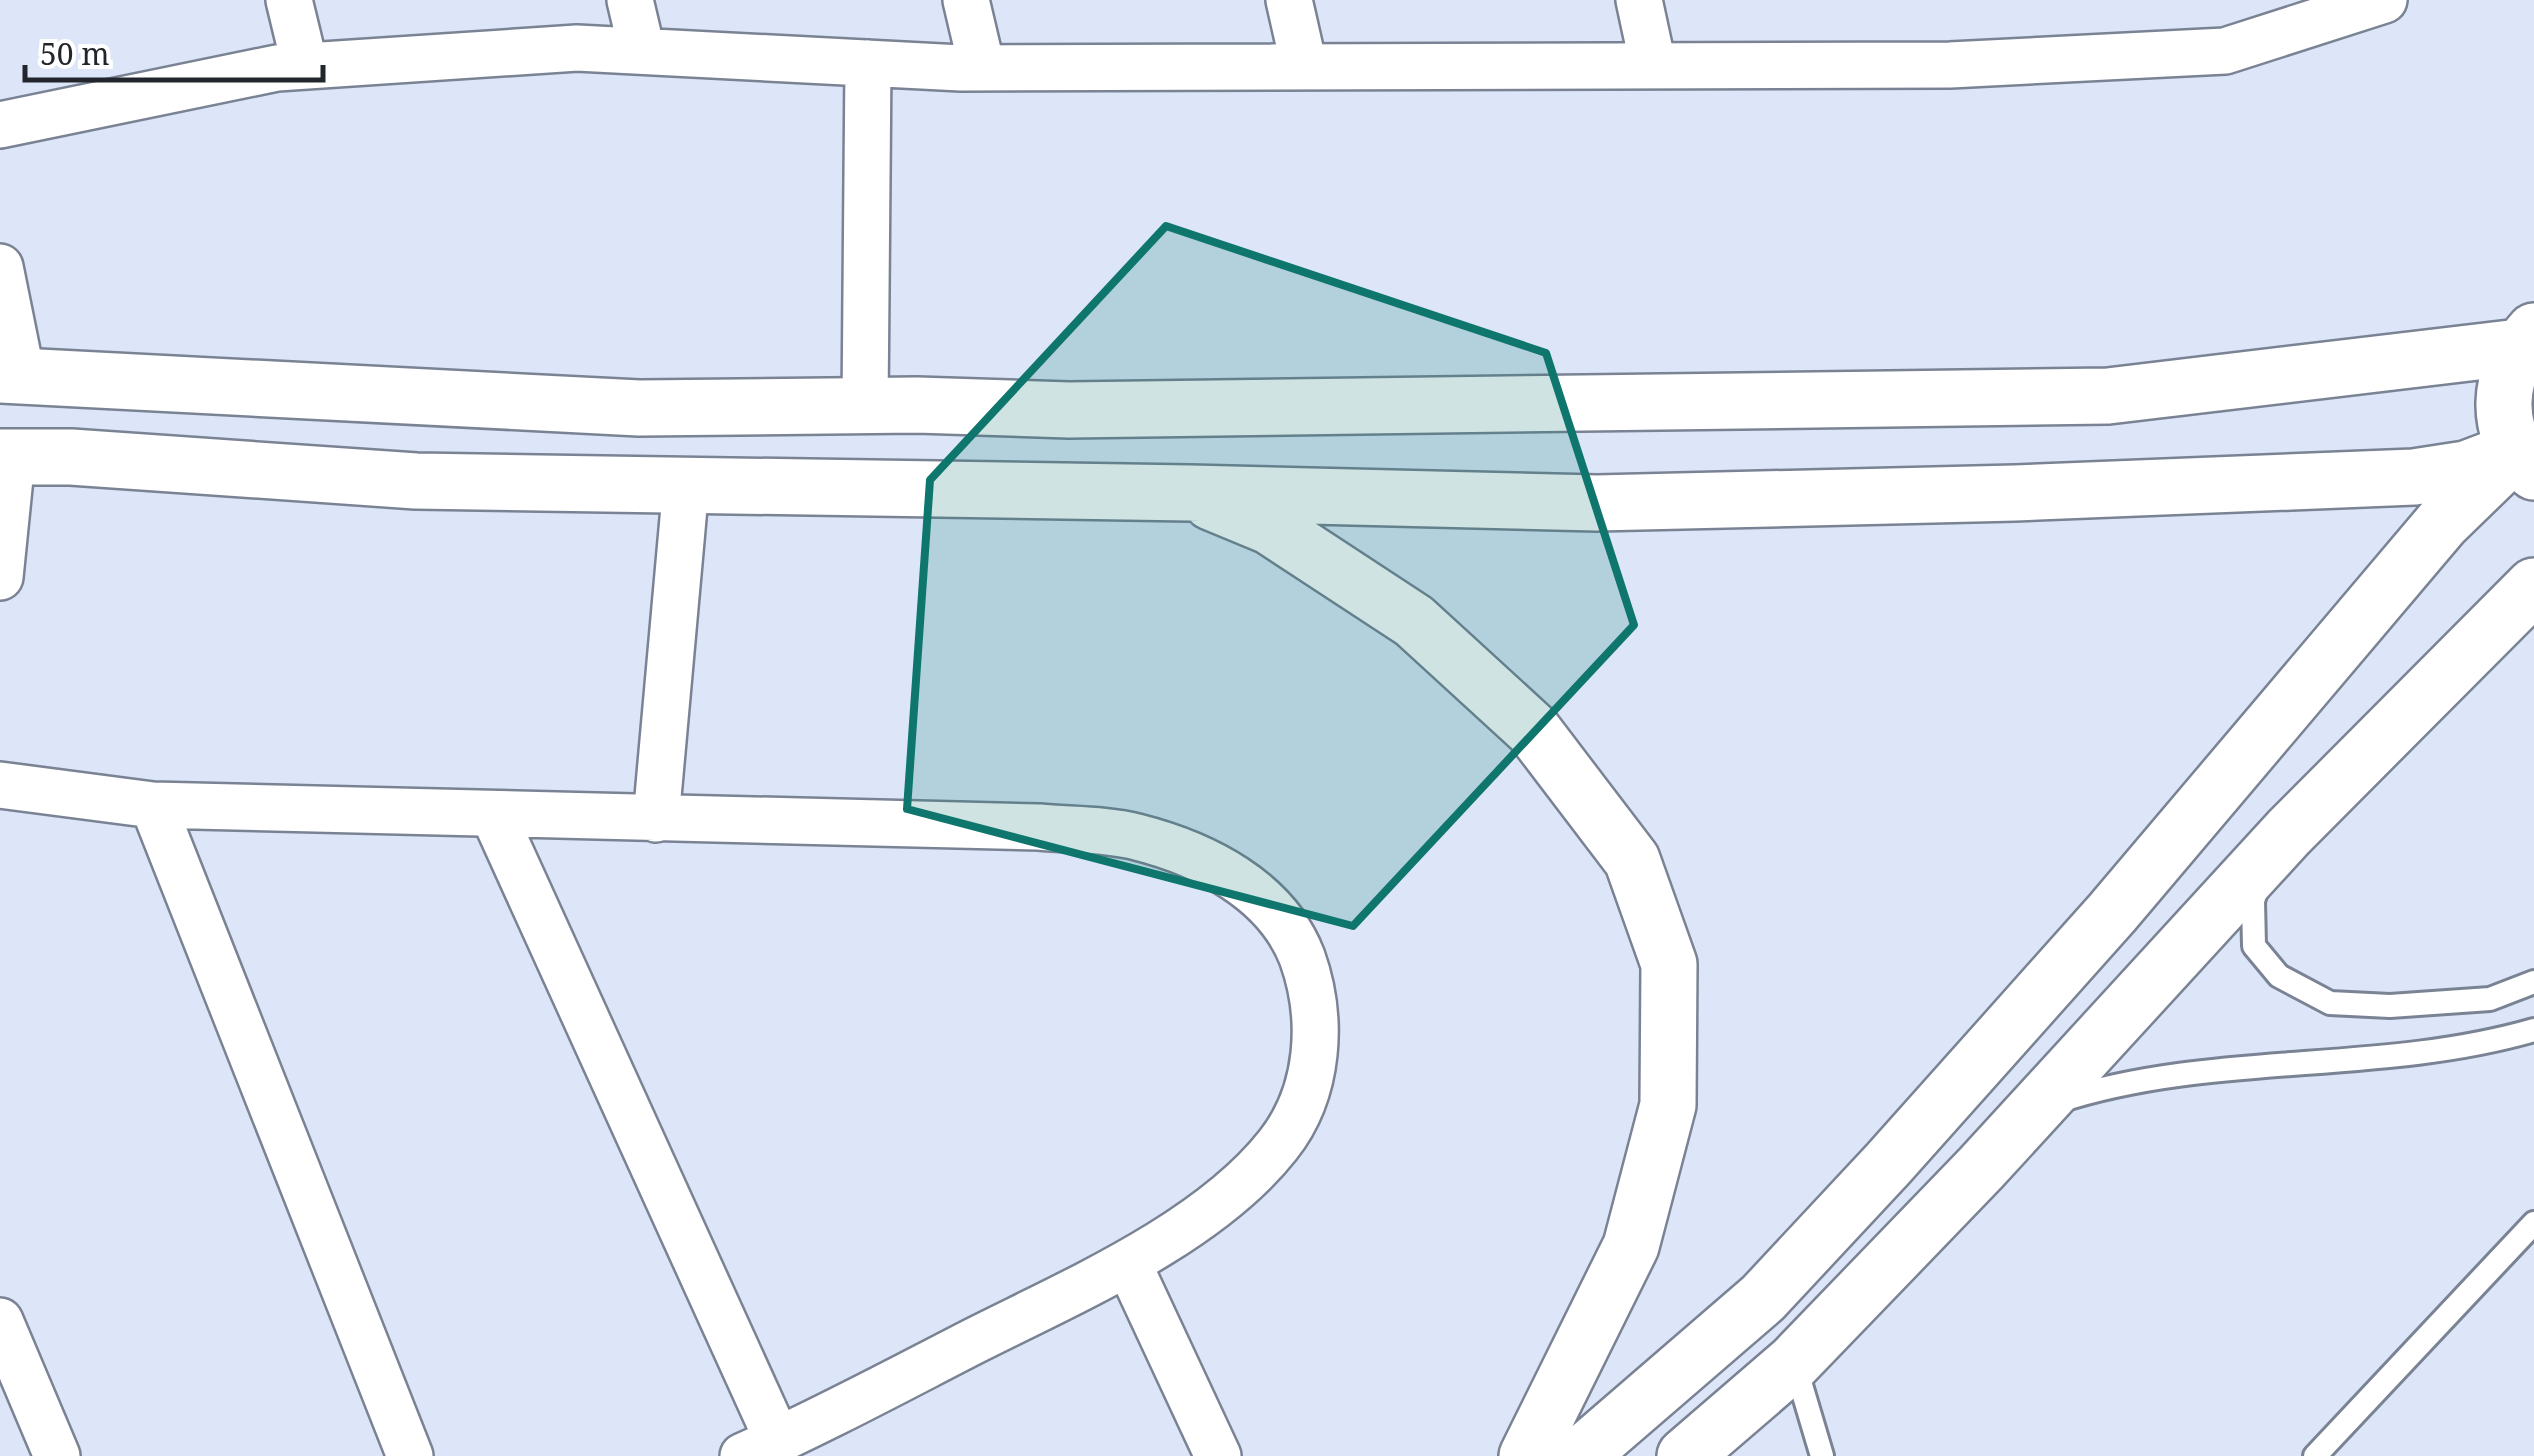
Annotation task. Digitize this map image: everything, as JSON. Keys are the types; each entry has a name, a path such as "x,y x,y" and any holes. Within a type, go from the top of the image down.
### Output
{"street":[{"path":"290,0 305,66"},
{"path":"630,0 642,51"},
{"path":"966,0 982,68"},
{"path":"1289,0 1304,66"},
{"path":"1639,0 1653,66"},
{"path":"0,125 277,68 577,48 982,68 1950,65 2225,51 2384,0"},
{"path":"865,406 868,63"},
{"path":"0,268 11,376 639,408 865,406 1069,410 2108,396 2527,339"},
{"path":"2525,461 2508,436 2502,406 2506,375 2527,339"},
{"path":"0,576 6,458 71,457 416,482 1190,492 1597,503 2414,478 2525,461"},
{"path":"1580,1456 1763,1298 2112,913 2442,523 2525,461"},
{"path":"656,819 686,485"},
{"path":"1190,492 1268,526 1414,621 1533,730 1632,860 1669,964 1668,1106 1631,1246 1526,1456"},
{"path":"1685,1456 1794,1362 2036,1110 2266,858 2534,586"},
{"path":"0,785 153,805 1039,827 1134,836 1195,855 1249,886 1293,934 1312,984 1316,1033 1309,1088 1280,1142 1236,1190 1128,1263 761,1448 494,816"},
{"path":"153,805 410,1456"},
{"path":"1128,1263 1218,1456"},
{"path":"0,1321 57,1456"}],"lane":[{"path":"2266,858 2253,901 2254,946 2279,976 2330,1003 2390,1006 2490,999 2534,982"},
{"path":"2036,1110 2104,1087 2166,1075 2452,1047 2491,1042 2534,1030"},
{"path":"2315,1456 2534,1223"},
{"path":"1794,1362 1822,1456"}],"highlighted area":[{"path":"1166,226 1546,353 1634,625 1353,926 907,809 930,480"}]}
